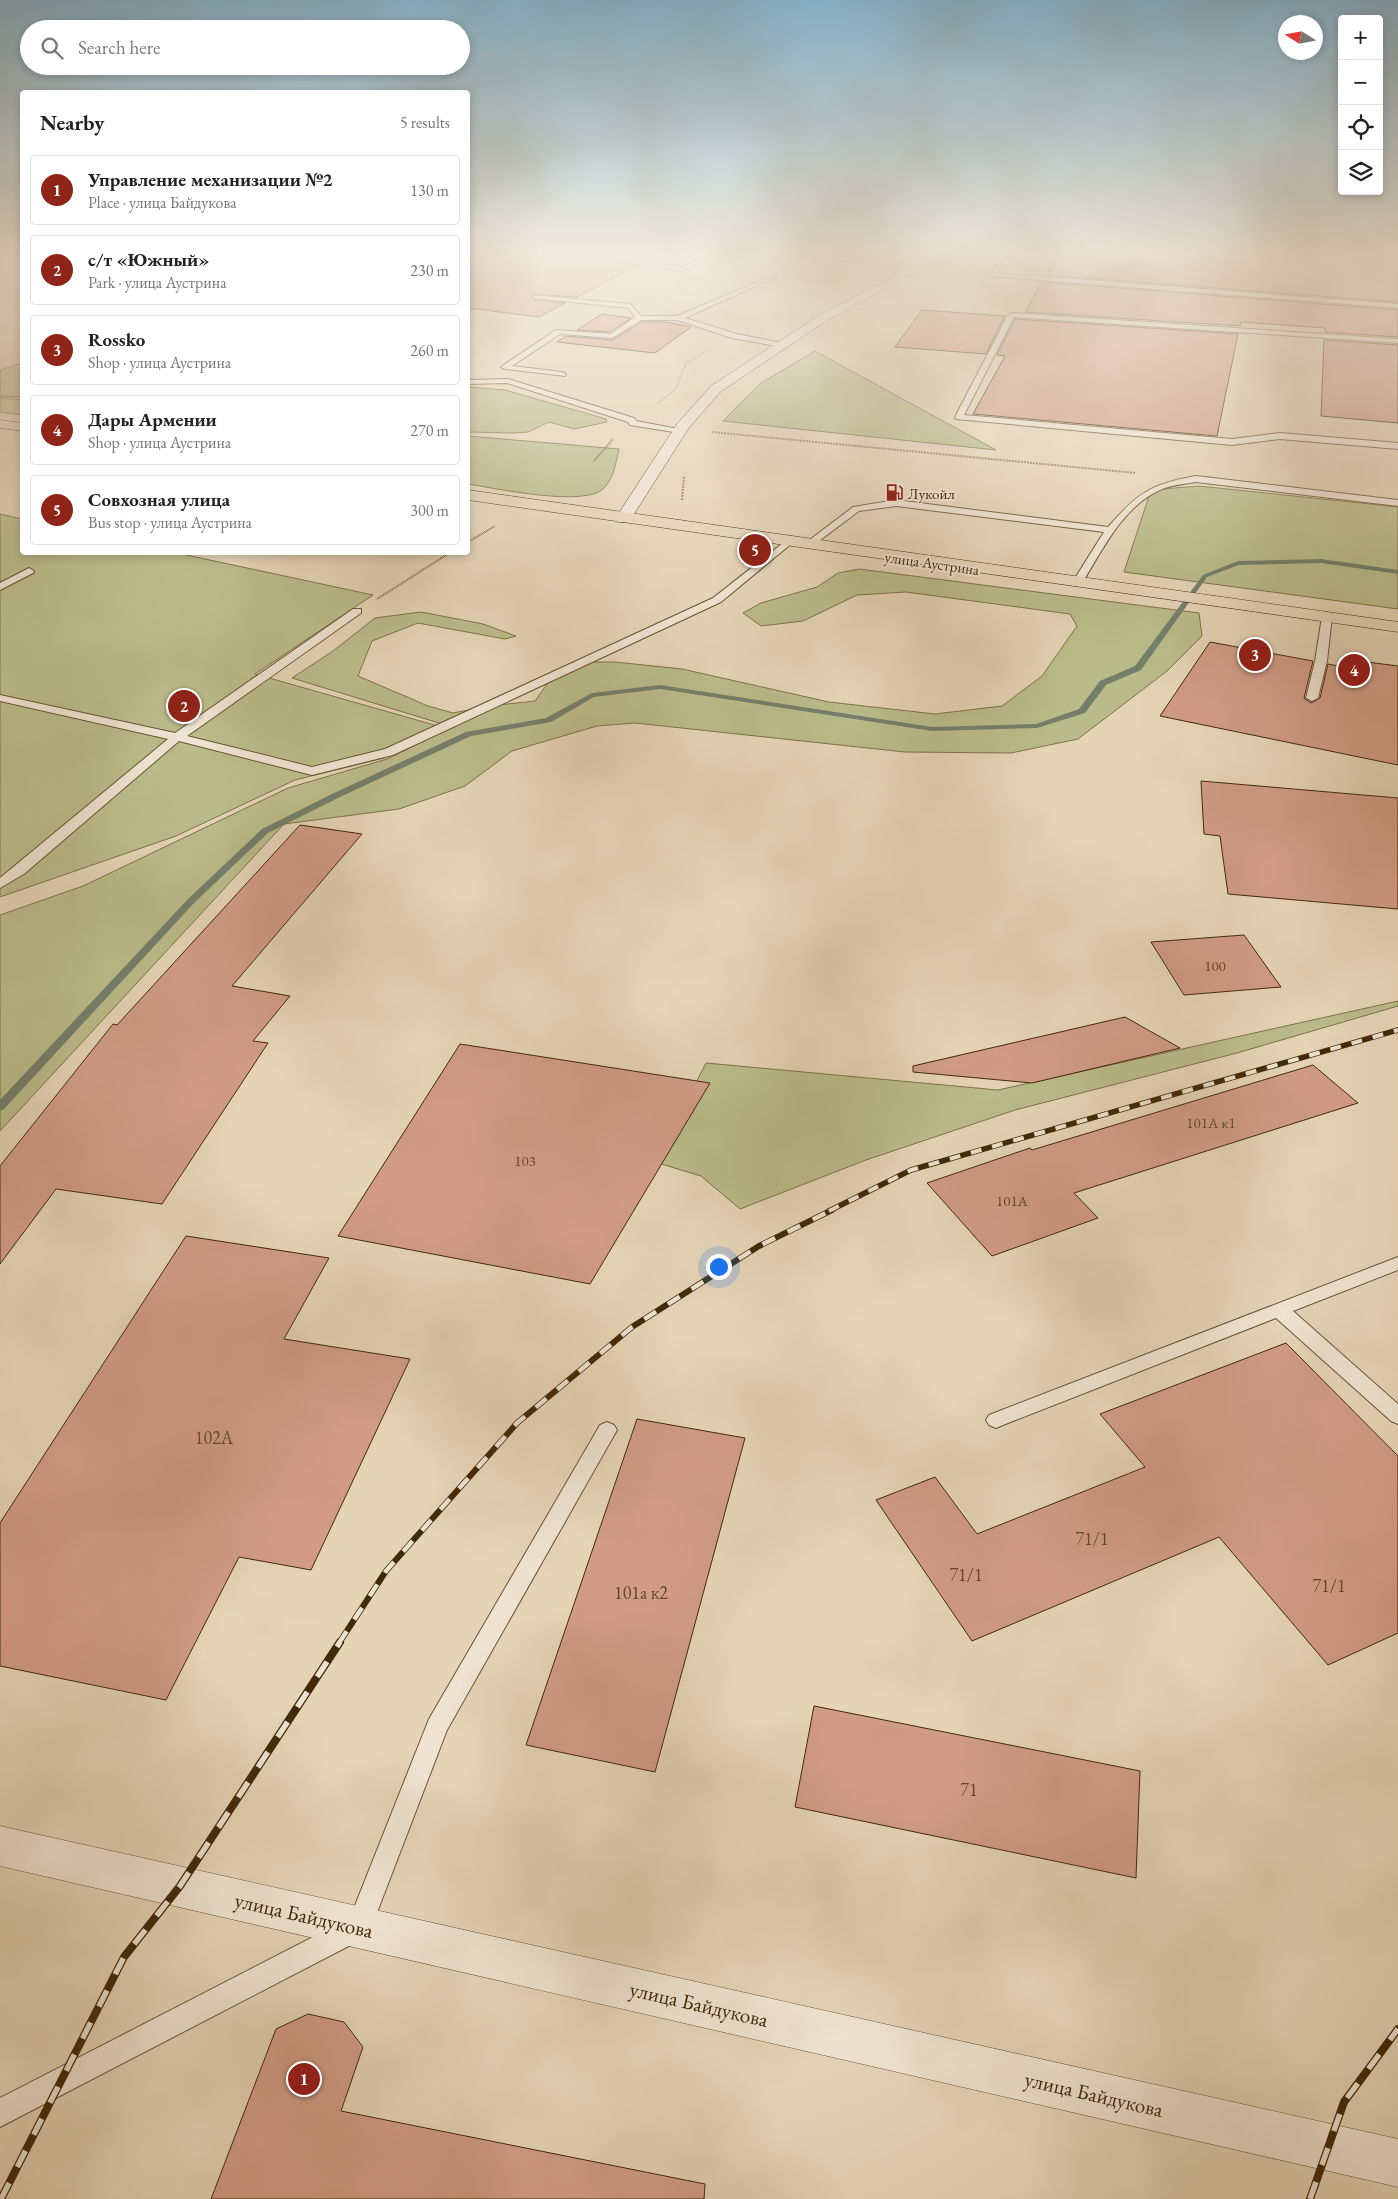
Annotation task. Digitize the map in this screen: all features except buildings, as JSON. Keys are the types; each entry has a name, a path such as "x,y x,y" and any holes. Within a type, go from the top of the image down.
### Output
{"main road":[{"path":"622,519 641,494 680,430 706,398 762,358"},
{"path":"0,424 20,427"},
{"name":"улица Аустрина","path":"470,495 1077,584 1398,627"},
{"name":"улица Байдукова","path":"0,1846 1398,2163"}],"lane":[{"path":"519,358 505,367 562,374"},
{"path":"990,358 959,417 1232,442 1280,436 1398,446"},
{"path":"470,382 508,382 631,420 633,423 680,430"},
{"path":"1077,584 1110,530 1140,497 1166,483 1196,479 1398,503"},
{"path":"808,545 856,509 896,503 1110,530"},
{"path":"0,698 177,737 312,771 388,752 717,600 788,542"},
{"path":"0,587 29,572"},
{"path":"0,884 19,872 177,737 357,612"},
{"path":"1312,698 1321,661 1327,617"},
{"path":"996,1420 1398,1263"},
{"path":"1279,1310 1398,1416"},
{"path":"0,2113 359,1927 437,1726 607,1430"}],"path":[{"path":"0,397 20,398"},
{"path":"712,432 1196,479"},
{"path":"357,612 447,555"}],"green space":[{"path":"804,358 827,358 996,450 723,421 761,383"},
{"path":"20,364 20,397 0,396 0,370"},
{"path":"470,387 505,390 606,419 607,422 574,429 549,422 528,432 470,432"},
{"path":"0,398 20,400 20,415 0,412"},
{"path":"470,436 619,449 610,480 604,488 594,494 560,497 470,484"},
{"path":"1199,486 1398,507 1398,609 1124,572 1151,490"},
{"path":"0,514 20,519 20,555 186,555 373,595 255,674 445,728 384,758 295,780 176,836 0,897"},
{"path":"859,569 1199,613 1202,636 1167,671 1078,739 1011,753 905,752 635,723 597,726 512,751 465,786 399,809 284,824 0,1131 0,915 83,886 288,788 387,759 452,727 292,678 333,651 375,618 421,612 483,624 516,636 505,639 418,623 372,641 358,676 428,706 453,713 489,706 535,701 550,680 575,662 615,662 682,669 829,702 935,714 1002,706 1042,676 1077,626 1070,614 906,592 857,595 803,621 761,626 743,613 761,603 817,587 838,573"},
{"path":"1398,1001 1398,1006 1237,1053 1015,1110 866,1160 740,1209 701,1176 655,1162 706,1063 998,1090"}],"waterway":[{"path":"0,1107 191,901 265,831 337,795 469,734 548,720 592,695 660,687 932,729 1037,726 1082,711 1103,683 1138,668 1205,576 1238,563 1321,561 1398,572"}],"railway":[{"path":"829,1211 911,1170 1398,1030"},
{"path":"339,1643 386,1571 517,1423 632,1327 759,1246 832,1210"},
{"path":"1,2199 124,1957 180,1886 340,1642"},
{"path":"1310,2199 1344,2102 1398,2029"}],"place":[{"name":"Лукойл","path":"894,493"},
{"name":"Совхозная улица","path":"755,550"},
{"name":"Rossko","path":"1255,655"},
{"name":"Дары Армении","path":"1354,670"},
{"name":"с/т «Южный»","path":"184,706"},
{"name":"Управление механизации №2","path":"304,2079"}]}
